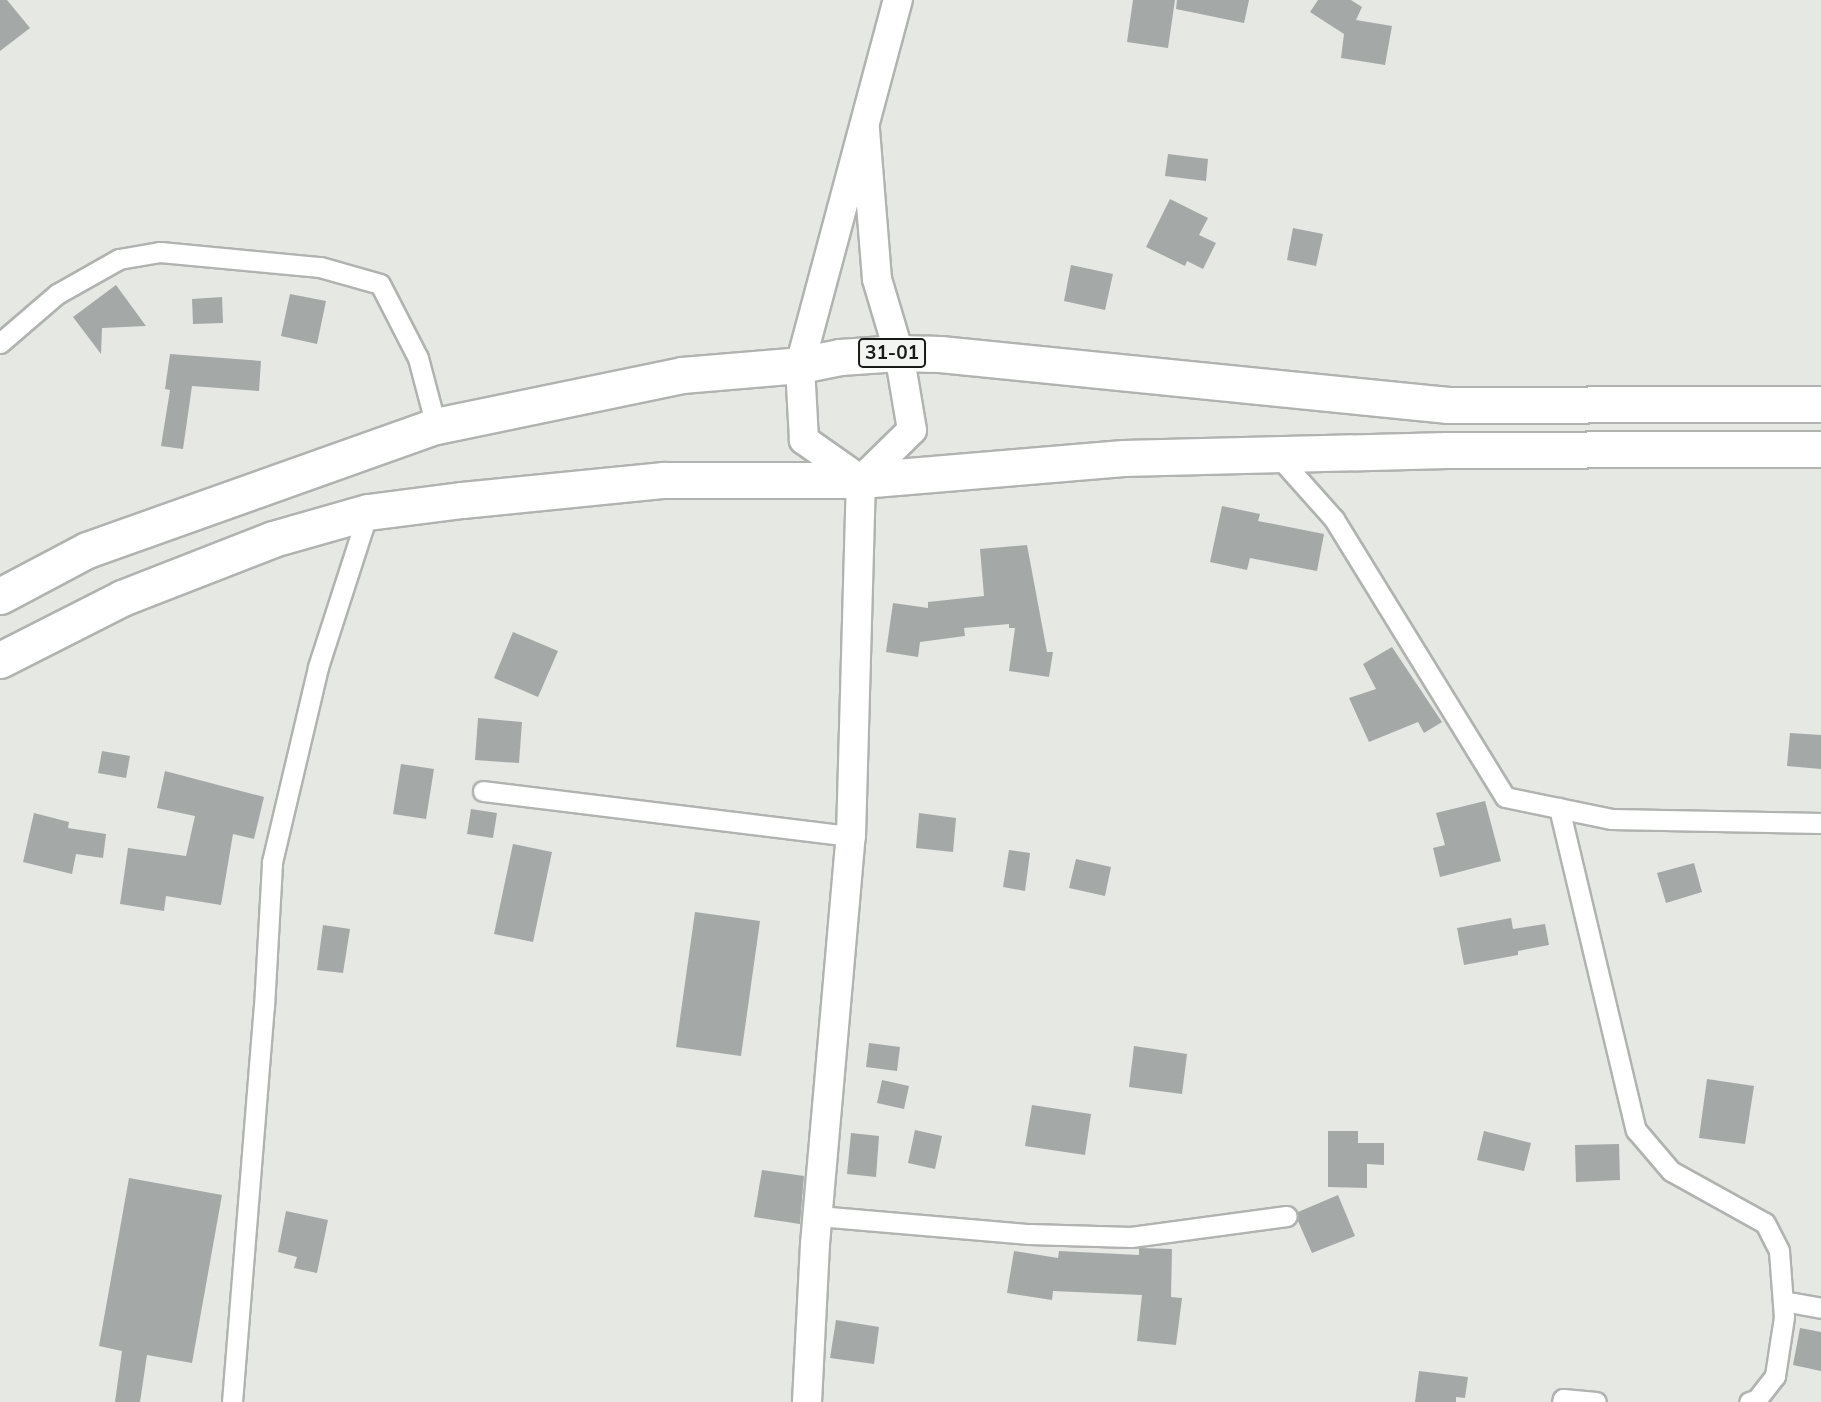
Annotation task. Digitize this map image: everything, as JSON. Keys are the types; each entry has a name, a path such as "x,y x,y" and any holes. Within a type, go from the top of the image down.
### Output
{"highway":[{"name":"31-01","path":"0,596 87,550 436,426 682,375 800,365 840,357 899,353 940,354 1448,405 1821,404"},
{"path":"0,660 122,598 273,539 368,512 664,480 861,480 1123,458 1447,450 1821,449"}],"street":[{"path":"861,480 804,440 800,365 898,0"},
{"path":"807,1402 818,1216 851,836 861,480 912,430 899,353 877,279 865,129"},
{"path":"0,343 57,294 119,259 160,252 320,267 380,284 418,358 436,426"},
{"path":"1276,454 1334,519 1505,797 1611,819 1821,823"},
{"path":"232,1402 264,1007 271,862 318,667 368,512"},
{"path":"483,791 851,836"},
{"path":"1559,808 1636,1130 1671,1171 1765,1223 1779,1251 1784,1317 1775,1376 1756,1400 1749,1402"},
{"path":"818,1216 1029,1234 1131,1237 1287,1216"},
{"path":"1783,1301 1821,1308"},
{"path":"1562,1402 1563,1399 1597,1402"}],"building":[{"path":"0,0 7,0 30,28 0,51"},
{"path":"1133,0 1175,0 1168,48 1127,42"},
{"path":"1177,0 1249,0 1244,23 1176,9"},
{"path":"1318,0 1351,0 1362,7 1356,20 1392,26 1385,65 1341,58 1344,34 1310,12"},
{"path":"1168,154 1208,159 1206,181 1165,176"},
{"path":"1170,199 1208,218 1199,235 1216,243 1203,269 1187,261 1185,266 1146,247"},
{"path":"1293,228 1323,234 1316,266 1287,260"},
{"path":"1071,265 1113,274 1105,310 1064,301"},
{"path":"116,285 146,326 102,328 101,354 73,317"},
{"path":"290,294 326,301 317,344 281,336"},
{"path":"222,297 223,323 193,324 192,299"},
{"path":"170,354 261,361 259,391 192,386 183,449 161,446 170,390 165,389"},
{"path":"1222,506 1260,514 1258,521 1324,534 1317,571 1250,558 1247,570 1210,562"},
{"path":"1027,545 1047,652 1053,652 1049,677 1009,671 1015,628 1009,628 1009,624 964,628 965,636 920,642 918,657 886,652 893,603 928,608 928,602 984,596 980,549"},
{"path":"513,632 558,651 538,697 494,678"},
{"path":"1392,647 1442,722 1424,733 1418,722 1369,742 1349,698 1376,689 1363,664"},
{"path":"478,718 522,722 519,763 475,760"},
{"path":"1790,733 1821,735 1821,769 1787,766"},
{"path":"102,751 130,756 126,778 98,773"},
{"path":"401,764 434,769 426,819 393,814"},
{"path":"165,771 264,797 254,839 233,834 221,905 166,896 164,911 120,904 128,848 186,856 195,816 157,808"},
{"path":"1485,801 1501,861 1440,877 1433,848 1445,845 1436,813"},
{"path":"471,809 497,813 493,838 467,834"},
{"path":"34,813 69,822 68,828 106,834 103,858 76,854 72,874 23,862"},
{"path":"919,813 956,818 953,852 916,848"},
{"path":"513,844 552,852 533,942 494,934"},
{"path":"1009,850 1030,853 1025,891 1003,887"},
{"path":"1076,859 1111,867 1105,896 1069,888"},
{"path":"1694,863 1702,892 1666,903 1657,873"},
{"path":"695,912 760,921 741,1056 676,1047"},
{"path":"1511,918 1513,929 1545,924 1549,945 1518,951 1518,955 1464,965 1457,928"},
{"path":"323,925 350,929 343,973 317,970"},
{"path":"869,1043 900,1047 897,1071 866,1067"},
{"path":"1134,1046 1187,1054 1182,1094 1129,1087"},
{"path":"1707,1079 1754,1086 1745,1144 1699,1138"},
{"path":"882,1080 909,1086 904,1109 877,1103"},
{"path":"1032,1105 1091,1114 1085,1155 1025,1146"},
{"path":"915,1130 942,1136 935,1169 908,1163"},
{"path":"1328,1131 1358,1131 1358,1143 1384,1143 1384,1165 1367,1164 1367,1188 1328,1187"},
{"path":"1484,1131 1531,1143 1524,1171 1477,1160"},
{"path":"851,1133 879,1136 876,1177 847,1174"},
{"path":"1619,1144 1620,1180 1576,1182 1575,1145"},
{"path":"762,1170 804,1176 800,1224 754,1217"},
{"path":"129,1178 222,1195 192,1363 147,1355 140,1402 115,1402 122,1351 99,1346"},
{"path":"1338,1195 1355,1236 1312,1253 1298,1221 1298,1212"},
{"path":"286,1211 328,1220 317,1273 294,1268 297,1257 278,1252"},
{"path":"1139,1248 1172,1249 1171,1297 1182,1298 1176,1345 1137,1341 1142,1295 1053,1291 1052,1300 1007,1293 1014,1251 1058,1258 1059,1251 1139,1255"},
{"path":"836,1320 879,1327 874,1364 830,1358"},
{"path":"1800,1328 1821,1332 1821,1371 1793,1365"},
{"path":"1419,1371 1468,1377 1465,1398 1456,1397 1456,1402 1415,1402"}]}
